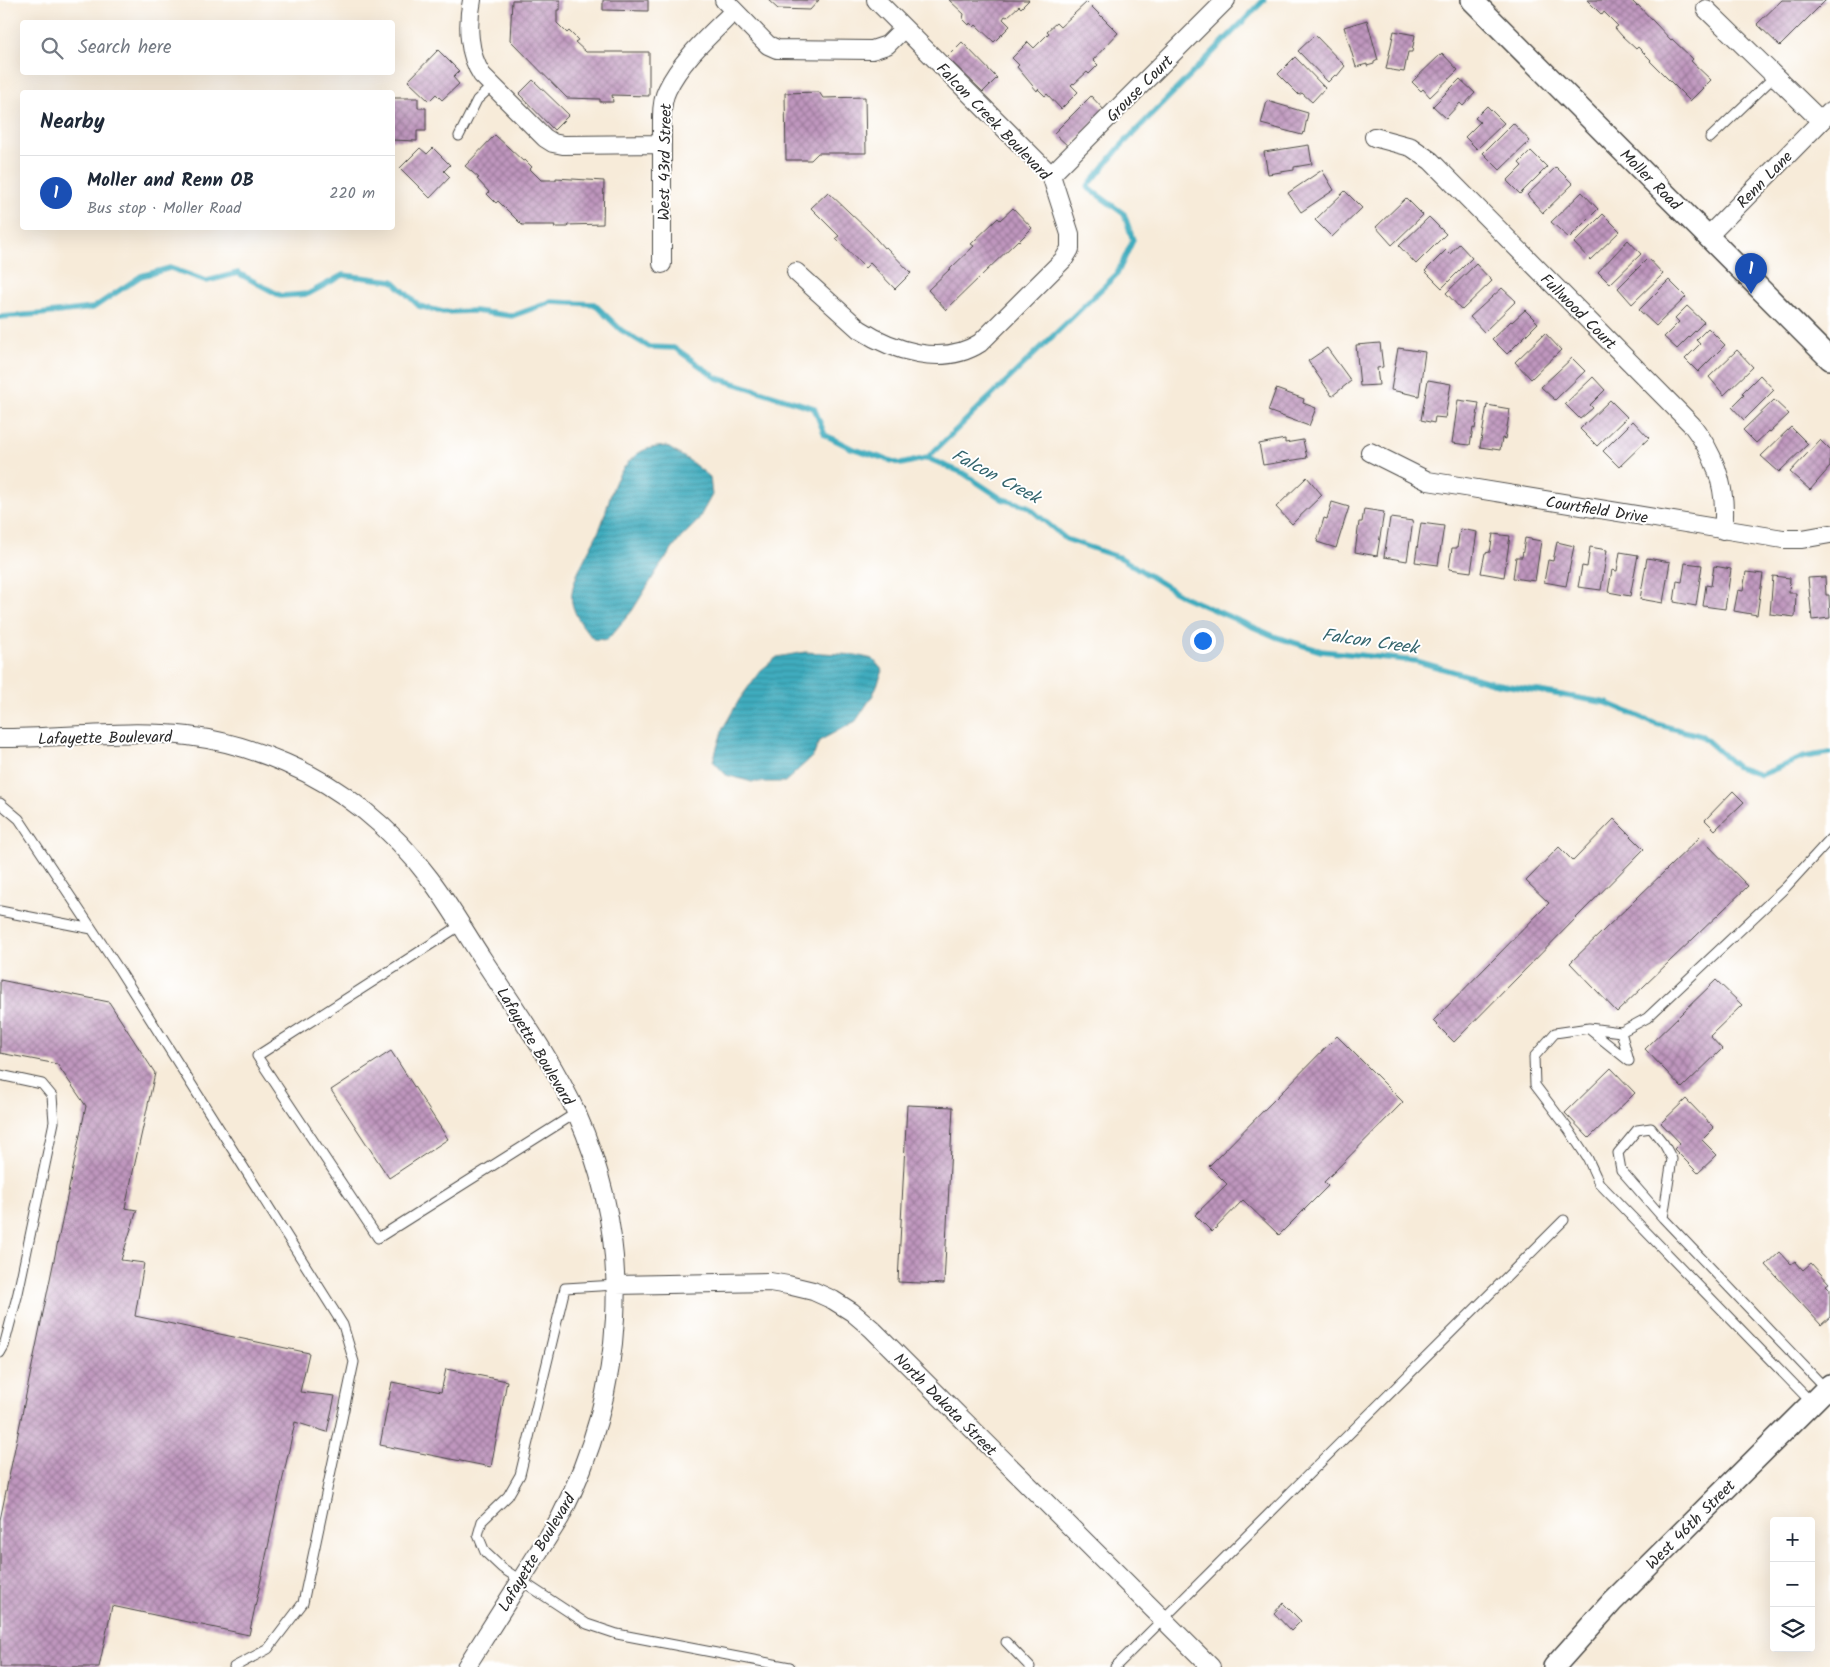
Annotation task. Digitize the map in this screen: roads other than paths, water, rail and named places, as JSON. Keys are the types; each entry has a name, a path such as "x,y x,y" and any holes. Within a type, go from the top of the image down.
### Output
{"street":[{"path":"472,0 470,39 472,54 480,71 543,136 553,143 563,145 662,144"},
{"name":"Falcon Creek Boulevard","path":"796,272 859,329 869,335 901,349 919,353 938,354 965,351 980,343 1067,255 1070,249 1070,234 1051,175 876,0"},
{"name":"Grouse Court","path":"1051,175 1226,0"},
{"name":"Moller Road","path":"1472,0 1830,359"},
{"name":"Renn Lane","path":"1706,3 1775,76 1825,116 1708,236"},
{"path":"729,5 768,46 777,49 872,50 887,45 904,28"},
{"name":"West 43rd Street","path":"662,264 662,108 667,90 674,77 729,5"},
{"name":"Fullwood Court","path":"1374,137 1411,147 1431,161 1692,425 1705,442 1718,468 1724,501 1724,530"},
{"name":"Courtfield Drive","path":"1370,452 1428,481 1783,540 1830,534"},
{"name":"Lafayette Boulevard","path":"0,738 149,733 188,736 244,748 269,756 309,774 336,790 372,816 403,846 424,870 545,1056 576,1113 594,1161 606,1206 614,1259 616,1311 609,1382 597,1428 581,1474 564,1510 466,1667"},
{"name":"North Dakota Street","path":"616,1285 770,1282 804,1289 837,1302 872,1329 1211,1667"},
{"name":"West 46th Street","path":"1554,1667 1612,1602 1823,1392"}],"lane":[{"path":"1710,138 1775,76"},
{"path":"459,136 477,100 493,85"},
{"path":"0,803 18,819 92,929 343,1325 354,1362 303,1603 268,1649 234,1667"},
{"path":"1823,1392 1599,1183 1588,1159 1535,1085 1534,1057 1555,1033 1589,1028 1621,1032 1647,1018 1786,887 1830,839"},
{"path":"0,911 92,929"},
{"path":"461,925 257,1056 378,1238 576,1113"},
{"path":"1589,1028 1629,1061 1621,1032"},
{"path":"0,1075 42,1084 52,1096 54,1122 18,1293 4,1346 0,1353"},
{"path":"1664,1218 1672,1159 1664,1144 1651,1128 1636,1130 1618,1154 1621,1170 1664,1218 1823,1392"},
{"path":"1115,1667 1564,1220"},
{"path":"616,1285 564,1288 520,1475 508,1496 482,1521 478,1535 485,1552 502,1568 588,1624 617,1634 790,1667"},
{"path":"1006,1642 1030,1667"}],"water":[{"path":"666,446 690,461 710,477 712,495 697,522 680,539 660,566 632,611 607,640 593,639 573,608 572,595 577,575 600,528 616,479 626,465 640,452"},
{"path":"805,652 856,655 873,659 883,671 873,695 856,721 819,741 814,755 785,782 752,782 726,775 713,761 723,728 739,700 760,671 777,657"}],"waterway":[{"path":"927,458 1117,274 1133,240 1124,214 1087,187 1120,147 1264,0"},
{"name":"Falcon Creek","path":"0,317 93,308 141,276 170,268 207,281 238,273 281,296 308,294 343,275 393,281 419,306 443,312 475,311 512,316 551,302 594,304 621,330 649,347 675,348 717,378 814,408 825,435 851,448 901,464 927,458 963,473 1002,499 1027,506 1066,539 1121,558 1182,596 1276,637 1321,651 1416,661 1493,683 1607,703 1656,724 1702,736 1737,767 1761,775 1804,757 1830,753"}],"place":[{"name":"Moller and Renn OB","path":"1751,294"}]}
